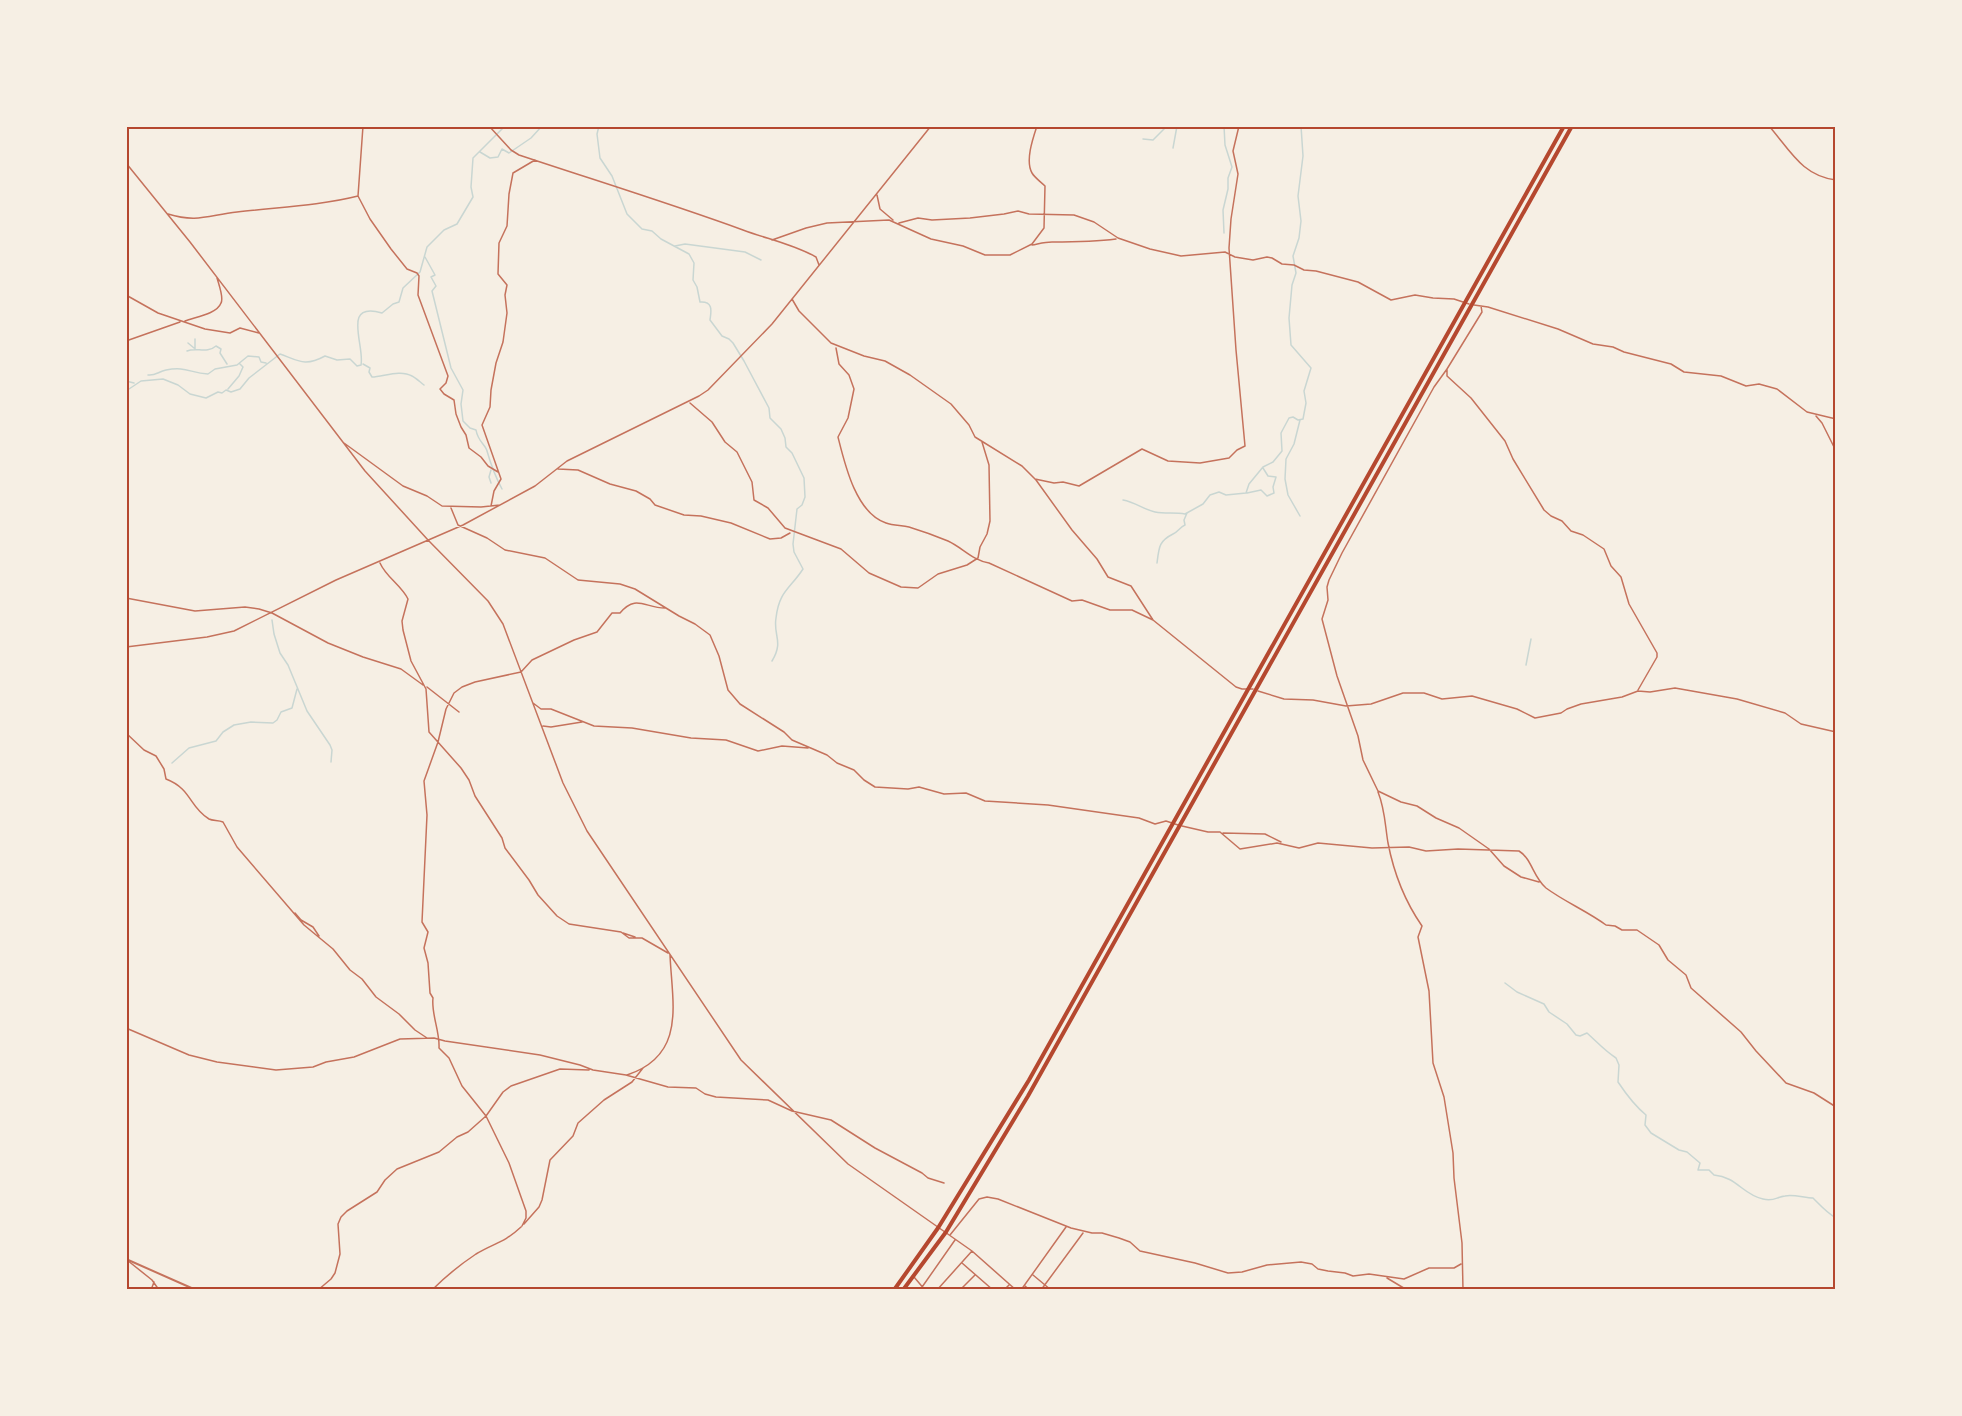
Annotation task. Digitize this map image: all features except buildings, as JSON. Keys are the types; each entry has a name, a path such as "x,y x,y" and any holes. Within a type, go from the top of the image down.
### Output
{"highway":[{"path":"894,1290 938,1228 1029,1080 1564,126"},
{"path":"903,1290 948,1233 1028,1096 1572,126"}],"street":[{"path":"363,126 358,196 370,219 391,249 407,268 419,276 418,295 448,376 446,383 440,389 454,400 456,414 466,435 469,448 498,472"},
{"path":"489,126 511,150 519,155 795,246 816,257 819,266"},
{"path":"126,647 234,631 336,580 460,526 535,486 557,469 587,451 690,402 708,390 752,346 931,126"},
{"path":"1031,245 1044,228 1046,214 1045,186 1029,167 1030,145 1037,126"},
{"path":"1033,478 1079,486 1142,449 1168,461 1200,463 1229,458 1237,450 1245,447 1230,254 1231,219 1238,174 1233,150 1239,126"},
{"path":"1769,126 1805,168 1816,176 1836,180"},
{"path":"491,506 494,492 501,479 482,425 490,407 490,390 495,363 503,342 506,323 507,287 498,274 499,243 507,226 513,172 535,160"},
{"path":"126,163 379,488 488,601 503,624 571,800 587,831 741,1060 848,1164 948,1233 1016,1290"},
{"path":"877,195 880,209 898,223"},
{"path":"167,214 194,220 236,212 315,205 358,196"},
{"path":"898,223 918,218 932,220 970,218 1018,211 1029,214 1081,216 1118,238 1181,256 1213,252 1252,260 1266,257 1304,270 1358,282 1391,300 1415,295 1454,299 1481,306 1558,329 1593,344 1613,347 1671,364 1684,372 1721,376 1746,386 1759,384 1777,389 1807,412 1836,419"},
{"path":"772,240 827,223 889,220 931,239 963,246 985,255 1010,255 1031,245 1051,242 1094,242 1118,238"},
{"path":"126,341 214,311 221,304 222,299 217,278"},
{"path":"126,295 154,311 205,329 230,333 240,328 260,333"},
{"path":"792,299 800,311 836,347 885,361 910,375 951,404 969,425 975,437 1022,466 1097,559 1108,577 1131,586 1154,620"},
{"path":"1462,1290 1462,1243 1453,1153 1444,1097 1433,1063 1430,991 1418,936 1422,926 1403,896 1389,848 1383,806 1364,760 1337,676 1322,619 1328,600 1327,587 1360,518 1400,452 1434,387 1482,312 1481,306"},
{"path":"836,347 841,367 849,375 854,389 848,418 838,437 843,460 862,503 871,513 885,523 909,527 948,541 975,559 989,563 1072,601 1082,600 1110,610 1132,610 1154,620 1236,687 1249,688 1284,699 1313,700 1348,706 1371,704 1403,693 1416,692 1442,699 1472,696 1517,709 1535,718 1561,713 1581,704 1613,699 1638,691 1650,692 1675,688 1737,699 1785,713 1801,724 1836,732"},
{"path":"1447,369 1447,376 1471,398 1505,441 1513,459 1544,510 1562,521 1571,531 1602,548 1611,566 1621,577 1629,604 1657,653 1638,691"},
{"path":"690,402 712,422 725,442 736,452 753,482 754,500 768,508 780,524 791,532 841,549 875,576 908,589 918,588 938,574 967,565 979,555 989,526 989,465 982,442"},
{"path":"1813,413 1822,423 1836,451"},
{"path":"342,440 403,486 427,496 442,506 450,508 501,504"},
{"path":"557,469 578,470 610,484 636,491 650,499 655,505 684,515 701,516 731,523 770,539 781,538 791,532"},
{"path":"450,508 460,526 487,538 505,550 545,558 578,580 631,587 695,624 710,634 719,656 728,690 734,698 792,740 854,770 875,787 919,788 944,794 966,793 986,801 1048,805 1139,818 1155,824 1166,821 1208,832 1265,834 1282,843 1299,848 1318,843 1389,848 1409,847 1426,851 1515,849 1524,854 1541,883 1576,908 1606,925 1622,930 1637,930 1659,945 1668,960 1686,975 1691,988 1741,1032 1786,1083 1821,1096 1836,1107"},
{"path":"379,562 408,599 402,621 403,630 411,661 425,686 429,732 469,780 506,848 538,895 557,916 569,924 621,932 626,937 647,940 670,954"},
{"path":"126,598 195,611 245,607 272,613 328,643 401,669 459,712"},
{"path":"522,1226 526,1218 526,1211 509,1163 486,1116 462,1086 449,1058 439,1048 436,1017 432,1006 433,998 430,993 429,963 424,948 428,932 422,922 427,815 424,781 438,742 442,721 454,693 462,687 521,672 532,660 597,632 612,613 620,613 630,604 640,603 665,608"},
{"path":"532,702 541,709 551,709 602,727 726,740 758,751 782,746 809,749"},
{"path":"541,726 551,727 583,722"},
{"path":"126,733 144,750 156,756 164,769 166,779 182,787 200,812 211,820 223,822 237,847 292,911 299,915 301,920 314,927 319,937 333,949 352,972 362,979 376,997 427,1038"},
{"path":"1378,791 1401,802 1417,806 1449,823 1489,849 1504,866 1521,877 1541,883"},
{"path":"1221,832 1240,849 1282,843"},
{"path":"432,1290 468,1259 509,1238 522,1226 539,1207 550,1160 573,1136 578,1123 604,1100 636,1078 665,1046 673,1028 670,954"},
{"path":"126,1028 189,1055 217,1062 276,1070 313,1067 354,1057 396,1040 427,1038 540,1055 592,1070"},
{"path":"626,1075 643,1068"},
{"path":"318,1290 335,1273 340,1254 338,1224 344,1213 377,1192 385,1180 397,1169 439,1152 457,1137 468,1132 486,1116 503,1092 517,1083 526,1082 535,1076 560,1069 592,1070 626,1075 674,1088 696,1088 716,1097 762,1098 792,1111 831,1120 928,1178 944,1183"},
{"path":"948,1233 979,1199 987,1197 998,1199 1066,1226 1102,1233 1130,1242 1140,1251 1228,1273 1242,1272 1267,1265 1301,1262 1312,1264 1318,1269 1353,1276 1369,1274 1404,1279 1429,1268 1454,1268 1461,1264"},
{"path":"1021,1290 1066,1226"},
{"path":"1041,1290 1084,1231"},
{"path":"920,1290 956,1239"},
{"path":"937,1290 972,1251"},
{"path":"126,1259 154,1282 159,1290"},
{"path":"126,1259 196,1290"},
{"path":"962,1262 993,1290"},
{"path":"960,1290 975,1274"},
{"path":"1032,1274 1051,1290"},
{"path":"914,1276 925,1290"},
{"path":"1383,1276 1407,1290"},
{"path":"151,1290 154,1282"},
{"path":"908,1284 909,1290"},
{"path":"1004,1290 1009,1284"},
{"path":"1025,1285 1030,1290"},
{"path":"986,1290 989,1286"}],"waterway":[{"path":"126,391 141,381 163,379 178,385 190,394 206,398 226,390 231,392 240,389 249,378 280,354 302,362 325,356 337,360 350,359 357,366 361,365 358,319 362,313 369,311 382,313 399,302 403,288 420,272 427,247 444,230 457,224 473,197 471,187 473,158 505,126"},
{"path":"480,152 490,158 498,157 502,149 509,153 531,138 542,126"},
{"path":"599,126 597,134 600,158 612,176 627,214 642,229 652,231 661,239 689,254 694,263 693,280 700,302 710,305 710,320 722,336 733,343 744,361 769,408 770,418 781,429 786,447 792,453 804,478 805,497 802,505 797,509 793,544 794,552 803,569 786,591 777,609 775,624 778,643 772,661"},
{"path":"1143,139 1153,140 1167,126"},
{"path":"1173,148 1177,126"},
{"path":"1224,126 1225,145 1232,167 1223,210 1224,233"},
{"path":"1123,500 1155,512 1185,514 1203,504 1210,495 1219,492 1226,495 1246,493 1249,484 1263,467 1273,462 1282,451 1281,433 1289,418 1303,419 1306,403 1304,391 1311,368 1291,345 1289,318 1292,285 1296,273 1293,256 1299,238 1301,221 1298,196 1303,156 1301,126"},
{"path":"675,246 685,244 745,252 761,260"},
{"path":"425,257 435,275 431,277 436,286 432,291 451,368 463,390 461,404 463,421 476,430 502,489"},
{"path":"195,339 195,349"},
{"path":"188,343 194,348"},
{"path":"187,351 209,350 216,346 221,349 220,353 227,364"},
{"path":"148,375 178,369 208,374 215,369 237,365 248,356 259,357 261,362 266,363"},
{"path":"228,389 239,376 243,367 240,364"},
{"path":"363,364 370,368 369,372 372,377 402,373 412,376 424,385"},
{"path":"126,381 134,383"},
{"path":"1300,420 1294,444 1286,459 1285,479 1288,495 1300,516"},
{"path":"1247,493 1261,490 1267,496 1274,493 1276,477 1268,476 1263,468"},
{"path":"491,470 489,477 491,483"},
{"path":"1157,563 1162,542 1185,525 1184,520 1187,513"},
{"path":"272,620 280,653 288,665 307,711 330,745 331,762"},
{"path":"1526,665 1531,639"},
{"path":"172,763 189,748 216,741 223,732 234,725 251,722 273,723 281,712 292,708 297,689"},
{"path":"1505,983 1517,992 1544,1004 1549,1012 1567,1024 1576,1035 1587,1033 1616,1058 1619,1065 1618,1082 1646,1115 1645,1125 1651,1133 1679,1150 1687,1152 1700,1163 1698,1170 1709,1170 1714,1175 1729,1179 1750,1194 1767,1200 1788,1196 1813,1198 1836,1218"}]}
